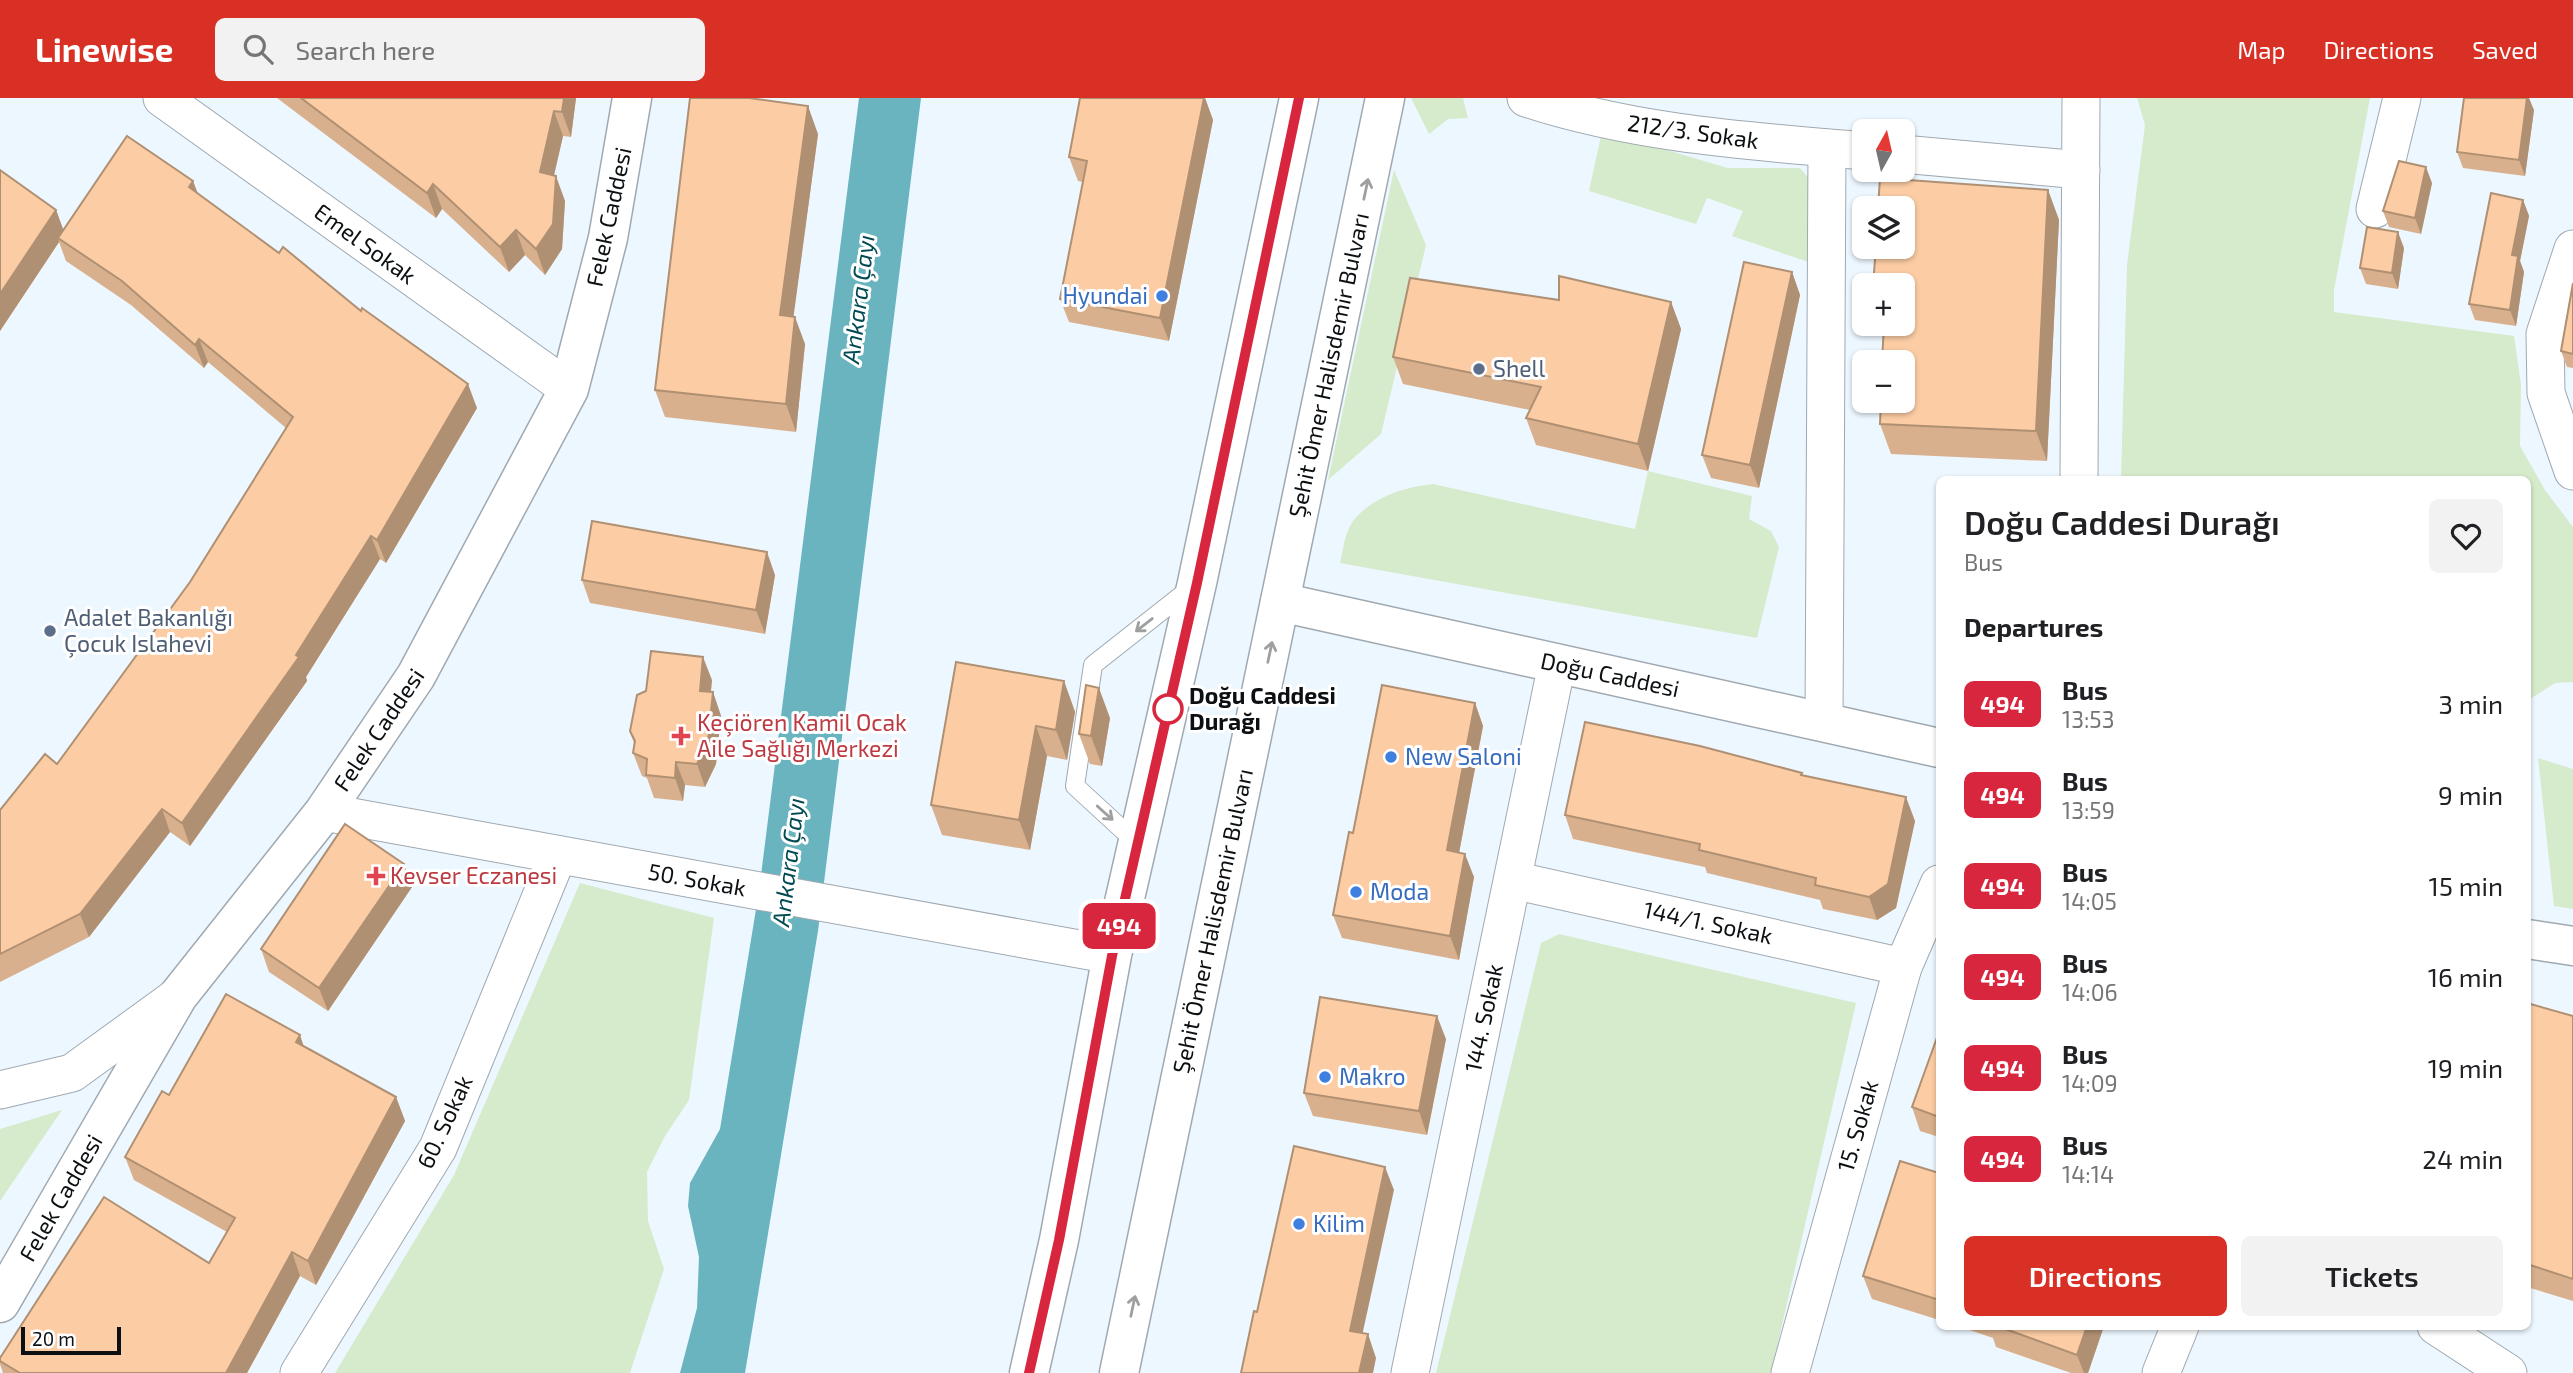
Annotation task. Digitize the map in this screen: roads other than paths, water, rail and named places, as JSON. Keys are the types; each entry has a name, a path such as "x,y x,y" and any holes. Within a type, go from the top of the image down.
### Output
{"main road":[{"name":"Felek Caddesi","path":"0,1303 178,996 324,812 416,676 569,389 608,238 632,98"},
{"path":"1029,1373 1059,1240 1112,956 1197,583 1299,98"},
{"name":"Şehit Ömer Halisdemir Bulvarı","path":"1119,1373 1385,98"},
{"name":"Doğu Caddesi","path":"1280,602 1936,747"},
{"path":"2531,940 2573,946"}],"street":[{"name":"Emel Sokak","path":"162,98 569,389"},
{"name":"212/3. Sokak","path":"1526,98 1594,118 1721,139 1852,150"},
{"path":"2079,476 2081,98"},
{"path":"2375,209 2402,98"},
{"path":"1824,721 1827,148"},
{"path":"1915,156 2081,170"},
{"path":"2573,249 2545,334 2546,393 2573,471"},
{"name":"144. Sokak","path":"1410,1373 1557,664"},
{"name":"50. Sokak","path":"324,812 1112,956"},
{"name":"60. Sokak","path":"299,1373 438,1148 558,855"},
{"name":"144/1. Sokak","path":"1513,880 1903,967"},
{"name":"15. Sokak","path":"1790,1373 1903,967 1936,891"},
{"path":"0,1090 72,1073 178,996"},
{"path":"2161,1373 2178,1330"},
{"path":"2442,1330 2508,1373"}],"lane":[{"path":"1138,843 1075,786 1093,665 1197,583"}],"water":[{"name":"Ankara Çayı","path":"859,98 921,98 818,931 745,1373 680,1373 697,1308 699,1257 688,1206 690,1183 720,1129 759,891"}],"place":[{"name":"Hyundai","path":"1162,296"},
{"name":"Shell","path":"1479,369"},
{"name":"Adalet Bakanlığı Çocuk Islahevi","path":"50,631"},
{"name":"Doğu Caddesi Durağı","path":"1168,709"},
{"name":"Keçiören Kamil Ocak Aile Sağlığı Merkezi","path":"681,736"},
{"name":"New Saloni","path":"1391,757"},
{"name":"Kevser Eczanesi","path":"376,876"},
{"name":"Moda","path":"1356,892"},
{"name":"Makro","path":"1325,1077"},
{"name":"Kilim","path":"1299,1224"}]}
